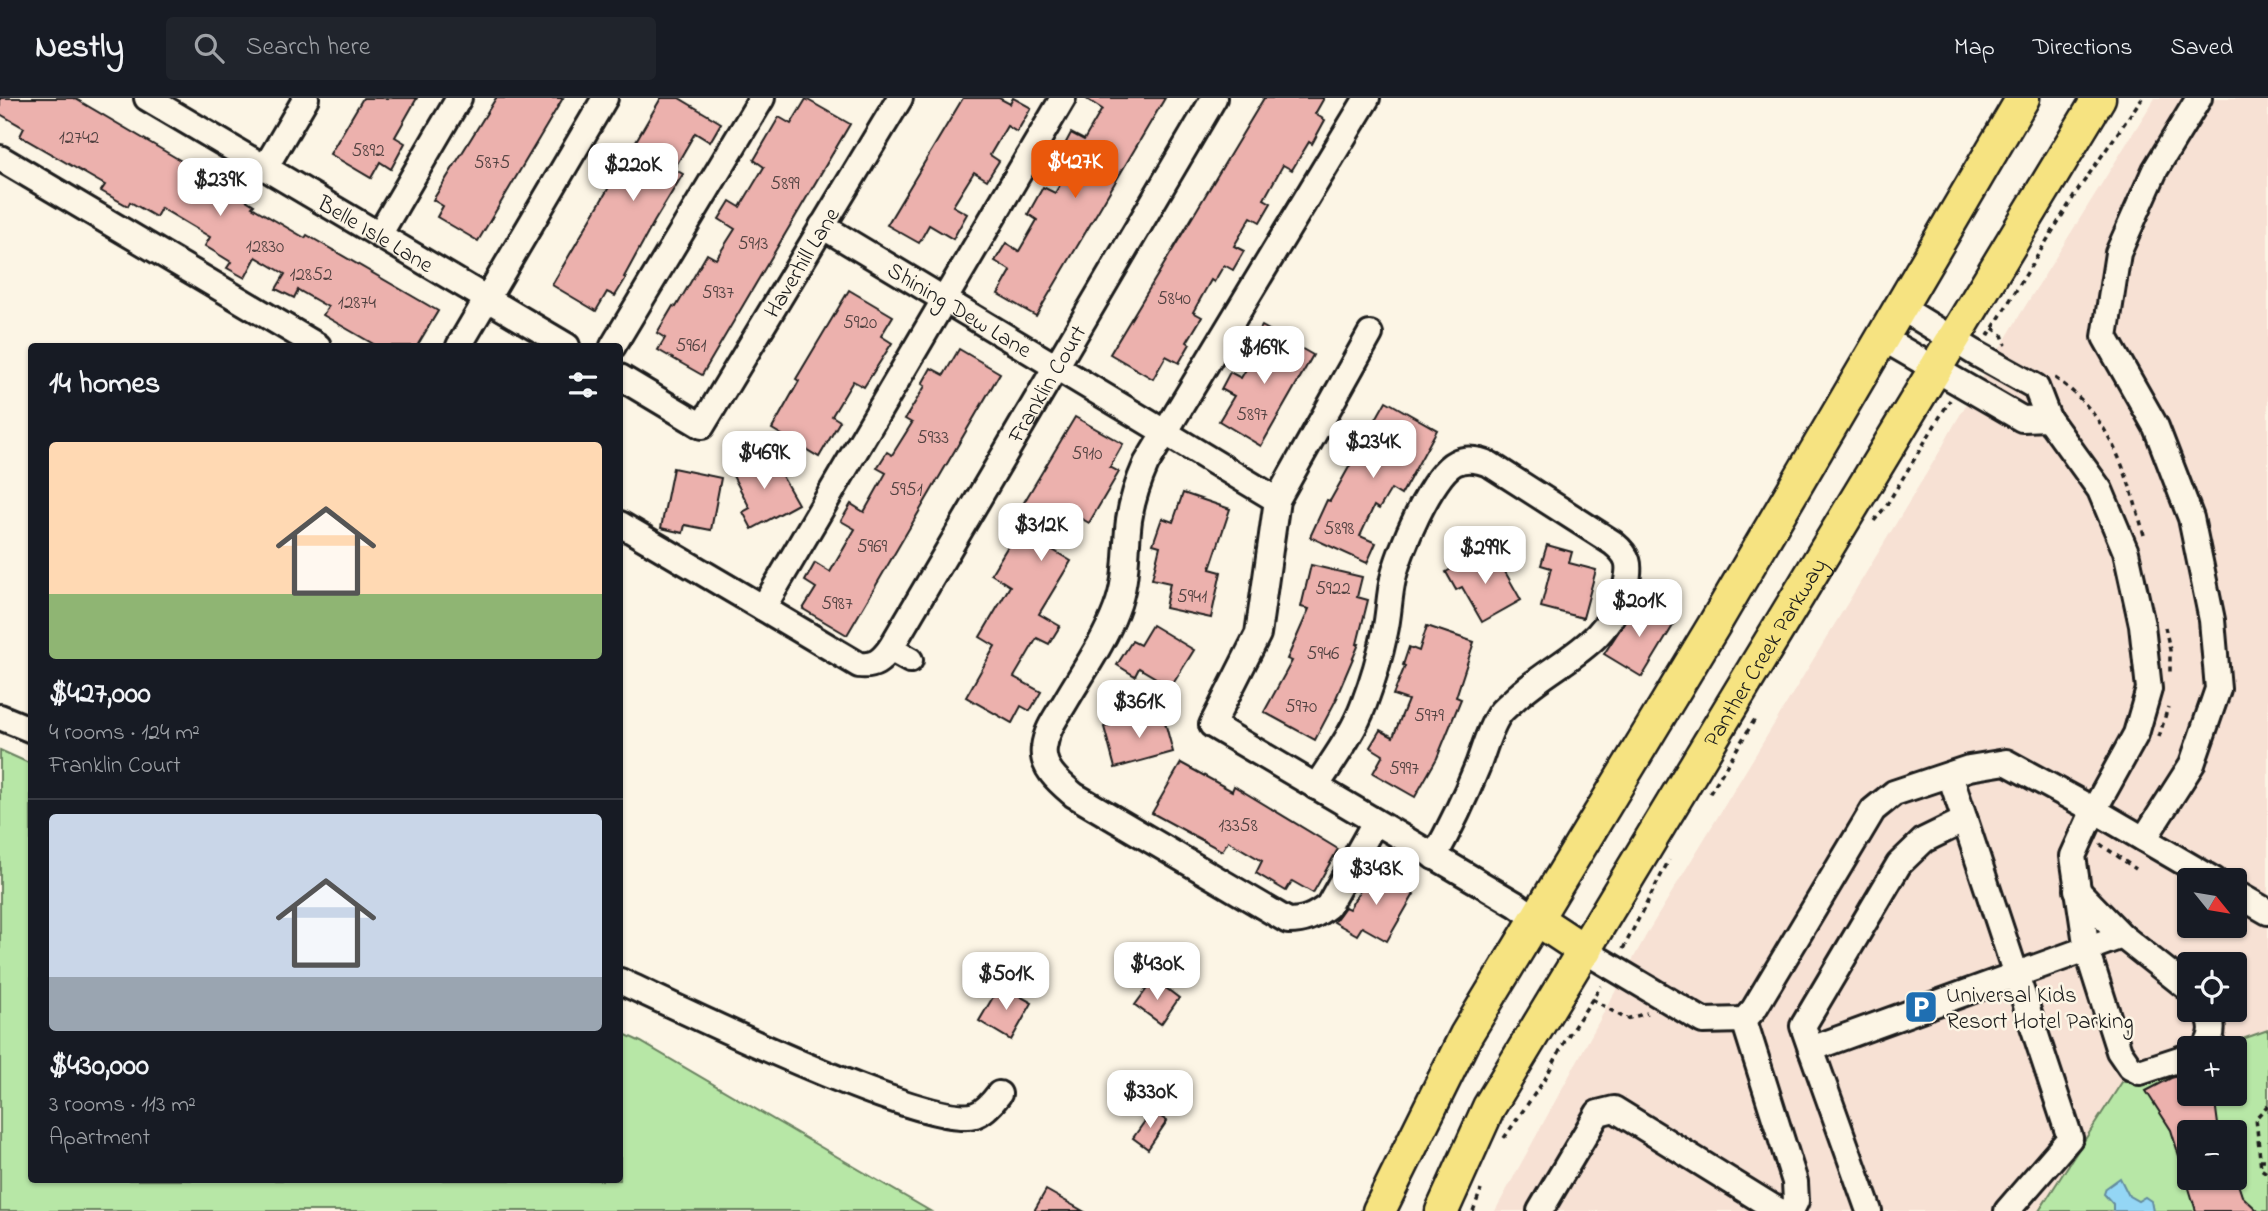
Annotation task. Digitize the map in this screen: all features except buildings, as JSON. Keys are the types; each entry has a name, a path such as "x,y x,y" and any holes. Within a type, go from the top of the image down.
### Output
{"main road":[{"path":"1379,1211 1466,1035 1538,920 2022,98"},
{"name":"Panther Creek Parkway","path":"1442,1211 1489,1107 2099,98"},
{"path":"1538,920 1585,951"}],"street":[{"path":"265,168 306,98"},
{"path":"379,235 459,98"},
{"path":"461,343 605,98"},
{"path":"615,343 762,98"},
{"path":"623,526 763,608 1063,98"},
{"name":"Franklin Court","path":"763,608 859,665 868,666 900,655 1056,367 1213,98"},
{"path":"1367,98 1146,464 1135,490 1129,520 1124,585 1116,609 1103,638 1047,732 1043,751 1046,765 1057,780 1074,795 1288,922 1300,922 1316,916 1328,905 1375,822"},
{"path":"2144,839 2192,764 2218,689 2212,621 2190,518 2156,427 2105,337 2119,253 2155,170 2199,98"},
{"name":"Belle Isle Lane","path":"155,100 562,343"},
{"name":"Haverhill Lane","path":"623,379 702,426 822,226 893,100"},
{"path":"0,158 313,343"},
{"name":"Shining Dew Lane","path":"822,226 1277,500"},
{"path":"1900,307 2036,387 2048,418 2100,490 2126,552 2142,625 2149,689 2136,734 2094,810 2073,856 2087,950 2119,1051 2130,1067 2140,1072 2177,1060"},
{"path":"1370,334 1277,500 1258,634 1212,725 1538,920"},
{"path":"1882,338 2022,419 2048,418"},
{"path":"1316,787 1347,739 1363,707 1383,641 1393,579 1410,529 1444,471 1455,462 1479,460 1491,465 1613,543 1626,554 1628,565 1623,595 1600,632 1583,650 1535,681 1498,715 1457,814 1434,857"},
{"path":"0,717 28,728"},
{"path":"1744,1020 1768,986 1873,810 1894,793 1969,768 2006,762 2194,868"},
{"path":"1950,775 2070,1138 2007,1211"},
{"path":"1869,1211 1804,1026 1899,864 1924,840 1965,820"},
{"path":"2077,890 2122,936 2177,980"},
{"path":"2247,900 2268,912"},
{"path":"1811,1049 2122,936"},
{"path":"1585,951 1703,1021 1744,1020"},
{"path":"623,982 788,1058 916,1107 953,1116 975,1115 989,1106 999,1094"},
{"path":"1744,1020 1795,1182 1796,1201 1791,1211"},
{"path":"1540,1211 1598,1113 1614,1109 1779,1211"}],"path":[{"path":"1986,339 2076,193 2142,98"},
{"path":"1872,524 1886,506 1950,400"},
{"path":"1704,802 1761,708"},
{"path":"1623,949 1670,859"},
{"path":"1498,1147 1545,1079 1566,1040 1602,985"},
{"path":"1592,999 1626,1019 1656,1012"},
{"path":"2268,1105 2256,1118 2261,1169 2268,1174"},
{"path":"2260,1160 2268,1160"},
{"path":"1473,1211 1483,1182"}],"shaded area":[{"path":"2155,98 2268,98 2268,1211 1495,1211 1649,930"}],"green space":[{"path":"0,750 28,763 28,1183 623,1183 623,1033 930,1211 0,1211"},
{"path":"2268,1030 2268,1211 2039,1211 2122,1082 2177,1062 2177,1106 2247,1106 2247,1037"}],"water":[{"path":"2120,1178 2129,1196 2138,1201 2145,1197 2151,1201 2153,1211 2113,1211 2113,1204 2104,1194 2106,1188"}],"place":[{"name":"Universal Kids Resort Hotel Parking","path":"1921,1007"}]}
